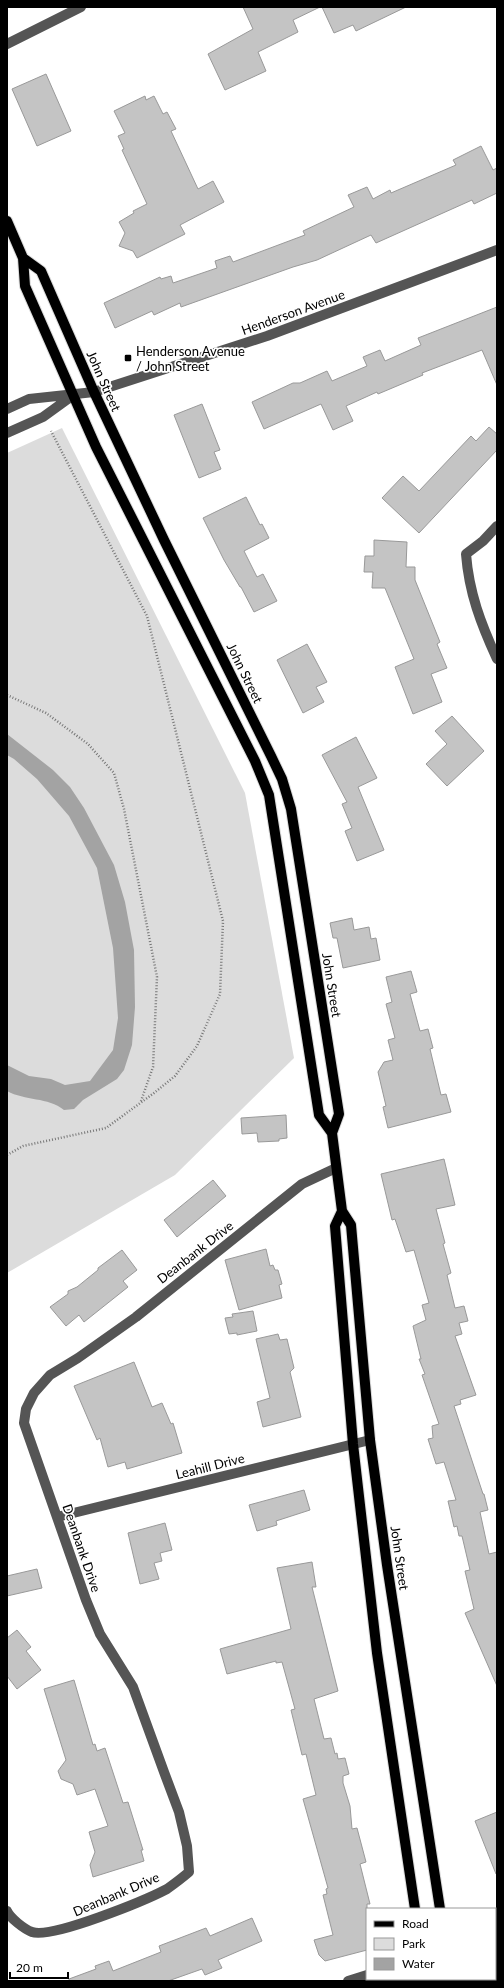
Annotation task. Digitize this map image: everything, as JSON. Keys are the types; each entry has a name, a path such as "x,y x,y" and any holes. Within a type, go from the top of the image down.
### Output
{"main road":[{"name":"John Street","path":"7,221 24,258 25,286 72,396 96,447 256,761 269,795 319,1115 332,1133"},
{"name":"John Street","path":"24,258 41,271 94,392 164,540 282,780 292,816 339,1114 332,1133 342,1211 351,1225 370,1440 387,1564 440,1908"},
{"name":"John Street","path":"342,1211 335,1226 354,1444 377,1654 415,1908"}],"street":[{"path":"7,44 80,7"},
{"name":"Henderson Avenue","path":"7,408 29,399 72,396 94,392 267,336 497,250"},
{"name":"Henderson Avenue","path":"7,433 43,417 72,396"},
{"path":"497,526 483,541 466,554 472,597 497,659"},
{"name":"Deanbank Drive","path":"7,1911 20,1924 33,1933 62,1930 121,1909 167,1888 189,1872 187,1846 179,1812 133,1687 100,1634 24,1423 26,1409 34,1393 50,1375 78,1358 136,1317 302,1184 336,1168"},
{"name":"Leahill Drive","path":"57,1517 370,1440"},
{"path":"348,1981 366,1975"}],"path":[{"path":"7,1155 23,1146 106,1128 140,1103 175,1076 198,1046 220,994 224,921 147,616 51,431"},
{"path":"7,695 46,712 88,744 114,773 124,809 157,977 153,1067 140,1103"}],"green space":[{"path":"62,428 245,793 294,1058 175,1175 7,1273 7,453"}],"water":[{"path":"7,734 53,770 70,787 84,808 114,865 125,902 134,950 135,1007 132,1045 124,1070 117,1079 83,1100 74,1109 64,1110 51,1103 7,1091 7,1065 29,1076 51,1079 65,1085 90,1081 113,1050 118,1018 113,948 97,868 69,816 37,779 14,759 7,755"}],"building":[{"path":"243,7 320,7 293,20 298,32 258,52 266,71 225,90 208,54 253,29"},
{"path":"322,7 406,7 356,31 353,25 334,33"},
{"path":"46,74 71,131 37,146 12,89"},
{"path":"145,96 146,100 154,96 163,114 167,112 176,129 171,131 198,189 213,181 224,202 180,225 185,234 137,258 133,251 119,246 125,233 119,222 134,213 133,211 147,204 122,150 124,149 118,136 125,133 114,111"},
{"path":"481,146 493,170 497,168 497,193 474,204 472,200 376,243 371,235 317,260 293,267 181,307 180,303 154,315 152,311 115,328 104,303 160,277 161,279 171,276 173,283 217,268 215,261 230,256 233,262 305,235 303,231 354,207 348,195 367,187 373,199 390,190 391,193 456,165 453,160"},
{"path":"497,307 497,385 482,350 422,373 423,375 378,394 377,392 346,406 353,421 333,430 321,404 264,429 252,402 293,383 300,383 327,371 332,381 367,366 363,357 380,350 385,361 421,345 418,338"},
{"path":"202,404 220,450 214,452 221,469 199,478 174,415"},
{"path":"489,427 497,434 497,450 419,533 382,498 403,476 419,491 471,436 476,441"},
{"path":"246,497 260,525 262,524 269,538 244,551 257,577 263,574 277,601 254,612 241,587 224,560 203,518"},
{"path":"374,540 407,542 406,567 415,567 415,580 440,642 437,644 447,668 431,674 442,702 413,714 395,667 414,659 385,588 372,588 373,572 364,572 365,556 374,556"},
{"path":"307,644 327,682 316,687 324,702 303,713 277,660"},
{"path":"452,716 484,751 447,786 426,764 447,744 435,731"},
{"path":"356,737 377,778 358,787 384,850 357,861 345,831 352,828 342,804 347,802 322,755"},
{"path":"352,918 354,930 369,927 371,939 376,938 380,960 343,968 337,938 333,938 330,923"},
{"path":"411,971 417,992 410,994 420,1031 428,1029 433,1048 430,1049 441,1095 446,1094 451,1112 388,1128 383,1107 386,1106 378,1072 384,1062 393,1060 388,1040 395,1038 386,1004 392,1002 386,977"},
{"path":"286,1115 287,1138 279,1139 279,1141 258,1142 257,1133 242,1134 241,1118"},
{"path":"444,1159 455,1205 436,1209 451,1273 447,1275 455,1308 464,1306 468,1321 459,1323 462,1334 455,1336 476,1395 460,1400 461,1404 454,1406 488,1510 480,1512 489,1554 497,1552 497,1686 465,1613 474,1609 465,1571 470,1570 462,1536 459,1536 457,1526 454,1527 448,1501 456,1500 444,1462 436,1464 428,1439 433,1438 432,1426 439,1424 422,1375 425,1374 419,1359 421,1359 413,1326 426,1320 422,1305 429,1303 414,1250 406,1252 395,1219 392,1220 381,1174"},
{"path":"213,1180 226,1196 177,1237 164,1220"},
{"path":"266,1249 270,1266 273,1265 275,1270 278,1270 282,1284 279,1285 282,1298 239,1310 225,1260"},
{"path":"122,1250 137,1270 123,1281 128,1287 84,1322 79,1315 66,1326 50,1307 68,1294 68,1291 77,1287 98,1270 98,1268"},
{"path":"253,1311 257,1331 237,1335 237,1333 229,1334 225,1318 233,1317 232,1314"},
{"path":"278,1334 280,1340 287,1339 294,1368 290,1372 301,1417 263,1427 257,1402 270,1398 256,1339"},
{"path":"134,1362 152,1407 162,1403 171,1424 173,1423 182,1453 127,1469 125,1462 108,1467 100,1438 97,1440 74,1386"},
{"path":"304,1490 310,1510 276,1521 277,1525 257,1531 249,1505"},
{"path":"165,1523 172,1550 160,1553 162,1561 154,1563 159,1579 140,1584 128,1533"},
{"path":"312,1562 316,1587 312,1587 338,1691 314,1699 324,1739 331,1738 335,1754 337,1753 338,1759 345,1758 349,1774 343,1776 343,1783 350,1806 352,1829 357,1828 366,1862 360,1864 370,1904 367,1904 366,1908 366,1950 325,1961 319,1955 314,1940 333,1935 323,1895 327,1894 326,1889 328,1888 303,1799 316,1795 306,1754 302,1755 291,1710 295,1709 282,1662 276,1663 276,1661 227,1674 220,1649 291,1629 277,1568"},
{"path":"37,1569 42,1588 7,1596 7,1576"},
{"path":"17,1630 31,1647 26,1651 41,1670 17,1689 7,1676 7,1638"},
{"path":"74,1680 93,1745 95,1744 97,1751 105,1748 123,1803 128,1802 143,1850 141,1850 144,1861 93,1877 90,1865 95,1852 89,1832 108,1826 95,1789 77,1795 73,1784 61,1779 58,1771 66,1760 44,1689"},
{"path":"497,1812 497,1874 496,1874 475,1821"},
{"path":"252,1918 262,1941 218,1960 222,1968 205,1975 202,1969 168,1981 69,1981 69,1979 96,1969 95,1966 109,1961 113,1971 161,1952 159,1946 206,1928 210,1936"}],"place":[{"name":"Henderson Avenue / John Street","path":"128,358"}]}
